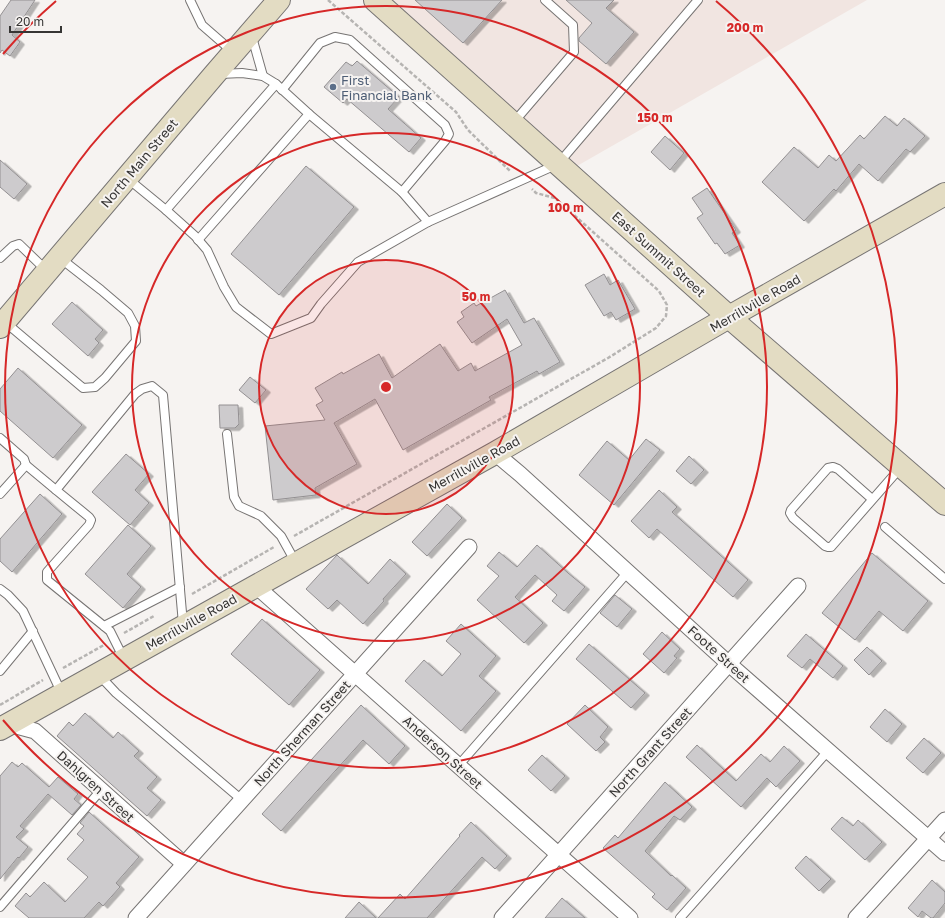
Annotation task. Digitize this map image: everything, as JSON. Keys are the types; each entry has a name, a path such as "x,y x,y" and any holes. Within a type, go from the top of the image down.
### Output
{"street":[{"name":"North Main Street","path":"2,324 279,0"},
{"name":"East Summit Street","path":"375,0 729,317 945,504"},
{"name":"Merrillville Road","path":"3,725 63,694 495,453 945,194"},
{"name":"Foote Street","path":"495,453 729,664 945,853"},
{"name":"North Sherman Street","path":"136,918 469,547"},
{"name":"Anderson Street","path":"256,586 356,673 458,766 630,918"},
{"name":"North Grant Street","path":"502,918 798,586"},
{"name":"Dahlgren Street","path":"3,725 35,732 184,864"},
{"path":"856,918 945,820"}],"lane":[{"path":"190,0 202,25 233,53"},
{"path":"513,124 574,52 573,25 544,0"},
{"path":"127,178 166,210 198,240 207,250 224,287 236,307 271,334 311,318 321,304 358,262 428,222 558,164 698,0"},
{"path":"250,34 264,76"},
{"path":"282,90 320,42 335,37 350,40 445,125 449,134 445,141 402,192"},
{"path":"214,75 238,73 264,76 276,84 309,114 402,192 428,222"},
{"path":"166,210 276,84"},
{"path":"198,240 309,114"},
{"path":"0,258 13,246 19,244 101,290 128,313 135,326 136,341 95,388 83,388 2,324"},
{"path":"56,490 135,394 142,388 152,386 164,395 183,627"},
{"path":"227,434 234,497 240,506 261,516 280,536 296,563"},
{"path":"0,438 24,459 26,465 91,520 89,525 47,572 47,580 110,631 124,660"},
{"path":"0,494 26,465"},
{"path":"872,499 838,469 833,467 828,468 817,480 791,510 790,514 825,546 831,547 901,466"},
{"path":"885,526 945,579"},
{"path":"458,766 628,572"},
{"path":"104,626 180,587"},
{"path":"0,589 23,611 63,694"},
{"path":"0,671 32,631"},
{"path":"99,674 116,693 242,800"},
{"path":"680,918 828,751"},
{"path":"0,907 101,790"}],"path":[{"path":"181,600 608,358 656,328 666,316 667,305 659,291 555,198 536,193 521,181 468,130 456,112 328,0"},
{"path":"0,705 154,616"}],"shaded area":[{"path":"390,0 867,0 577,166"}],"building":[{"path":"11,0 35,0 12,35 20,42 10,56 2,50 0,53 0,16"},
{"path":"415,0 502,0 463,43"},
{"path":"566,0 614,0 606,8 634,32 606,64 579,41 579,38 592,23"},
{"path":"357,61 399,97 388,109 421,138 409,152 347,99 343,103 324,87 346,62 352,66"},
{"path":"885,116 897,126 904,118 925,136 910,152 906,149 878,181 859,164 836,191 834,189 804,221 762,182 794,147 818,168 829,155 836,161 860,135 864,139"},
{"path":"665,136 684,153 670,170 651,152"},
{"path":"0,160 27,184 14,199 0,187"},
{"path":"306,166 354,207 279,295 231,254"},
{"path":"707,188 736,230 732,233 740,245 725,254 717,243 715,244 697,218 703,214 692,198"},
{"path":"604,274 610,285 618,280 635,309 616,320 611,312 604,316 585,285"},
{"path":"505,290 524,323 534,318 560,362 539,374 537,371 489,397 491,400 403,450 375,399 334,423 357,464 315,488 316,495 273,500 265,426 325,420 316,405 323,401 315,388 342,372 343,374 379,354 392,378 440,344 458,371 471,363 475,371 522,345 507,319 472,343 457,322 464,317 461,312 474,303 476,306"},
{"path":"72,302 103,330 95,339 99,343 88,356 52,324"},
{"path":"18,368 82,425 53,458 0,411 0,389"},
{"path":"250,377 266,390 255,403 239,390"},
{"path":"219,405 238,405 239,424 235,428 220,428"},
{"path":"646,439 660,450 614,505 579,475 607,441 629,460"},
{"path":"126,454 149,474 135,490 149,503 130,525 92,492"},
{"path":"689,456 704,470 691,484 676,471"},
{"path":"659,490 677,507 672,512 748,580 733,597 657,529 649,538 631,521"},
{"path":"40,494 62,514 12,572 0,561 0,539"},
{"path":"447,504 462,518 427,556 412,542"},
{"path":"128,525 151,546 127,574 141,587 123,608 85,574"},
{"path":"537,545 585,587 564,611 552,601 557,595 535,575 515,597 543,623 524,643 477,600 499,576 487,566 499,552 517,567"},
{"path":"872,553 928,601 903,631 879,611 855,640 822,613"},
{"path":"337,555 368,584 390,559 406,574 363,624 337,600 328,609 306,589"},
{"path":"615,595 632,609 617,627 600,613"},
{"path":"262,619 320,670 289,705 231,654"},
{"path":"461,624 496,656 479,676 496,691 461,731 405,681 424,660 442,676 461,654 446,641"},
{"path":"662,632 680,649 674,656 677,658 664,673 643,654"},
{"path":"806,634 843,666 833,678 810,659 802,668 787,656"},
{"path":"589,644 645,693 631,708 576,659"},
{"path":"867,647 882,661 869,675 854,660"},
{"path":"361,705 405,746 389,764 363,740 281,831 262,814"},
{"path":"585,705 608,727 600,737 605,742 596,751 567,724"},
{"path":"885,709 902,724 887,742 870,727"},
{"path":"85,713 113,738 118,732 139,751 134,756 157,777 147,788 161,800 147,816 57,736 69,722 73,726"},
{"path":"924,738 941,753 923,773 906,758"},
{"path":"697,745 736,781 761,754 770,762 784,746 800,761 776,787 767,778 741,807 686,757"},
{"path":"542,755 565,776 551,791 528,770"},
{"path":"12,762 18,767 22,763 49,787 58,777 78,794 74,799 81,805 72,815 48,794 20,826 24,829 16,837 28,847 0,879 0,776"},
{"path":"665,782 692,807 680,820 674,816 645,851 686,888 667,910 652,897 655,894 603,848 615,835 618,838"},
{"path":"89,812 139,857 116,883 120,887 103,906 99,902 84,918 29,918 15,906 26,893 30,897 44,882 65,902 88,877 67,859 84,840 77,834 84,826 80,823"},
{"path":"842,817 853,826 858,820 882,842 865,860 831,829"},
{"path":"471,822 507,856 495,869 482,857 427,918 378,918 400,894 405,899"},
{"path":"806,856 831,879 819,891 795,868"},
{"path":"932,880 945,892 945,903 933,918 922,911 918,917 908,908"},
{"path":"562,898 585,918 545,918"},
{"path":"359,902 376,918 345,918"}],"place":[{"name":"First Financial Bank","path":"333,87"}]}
